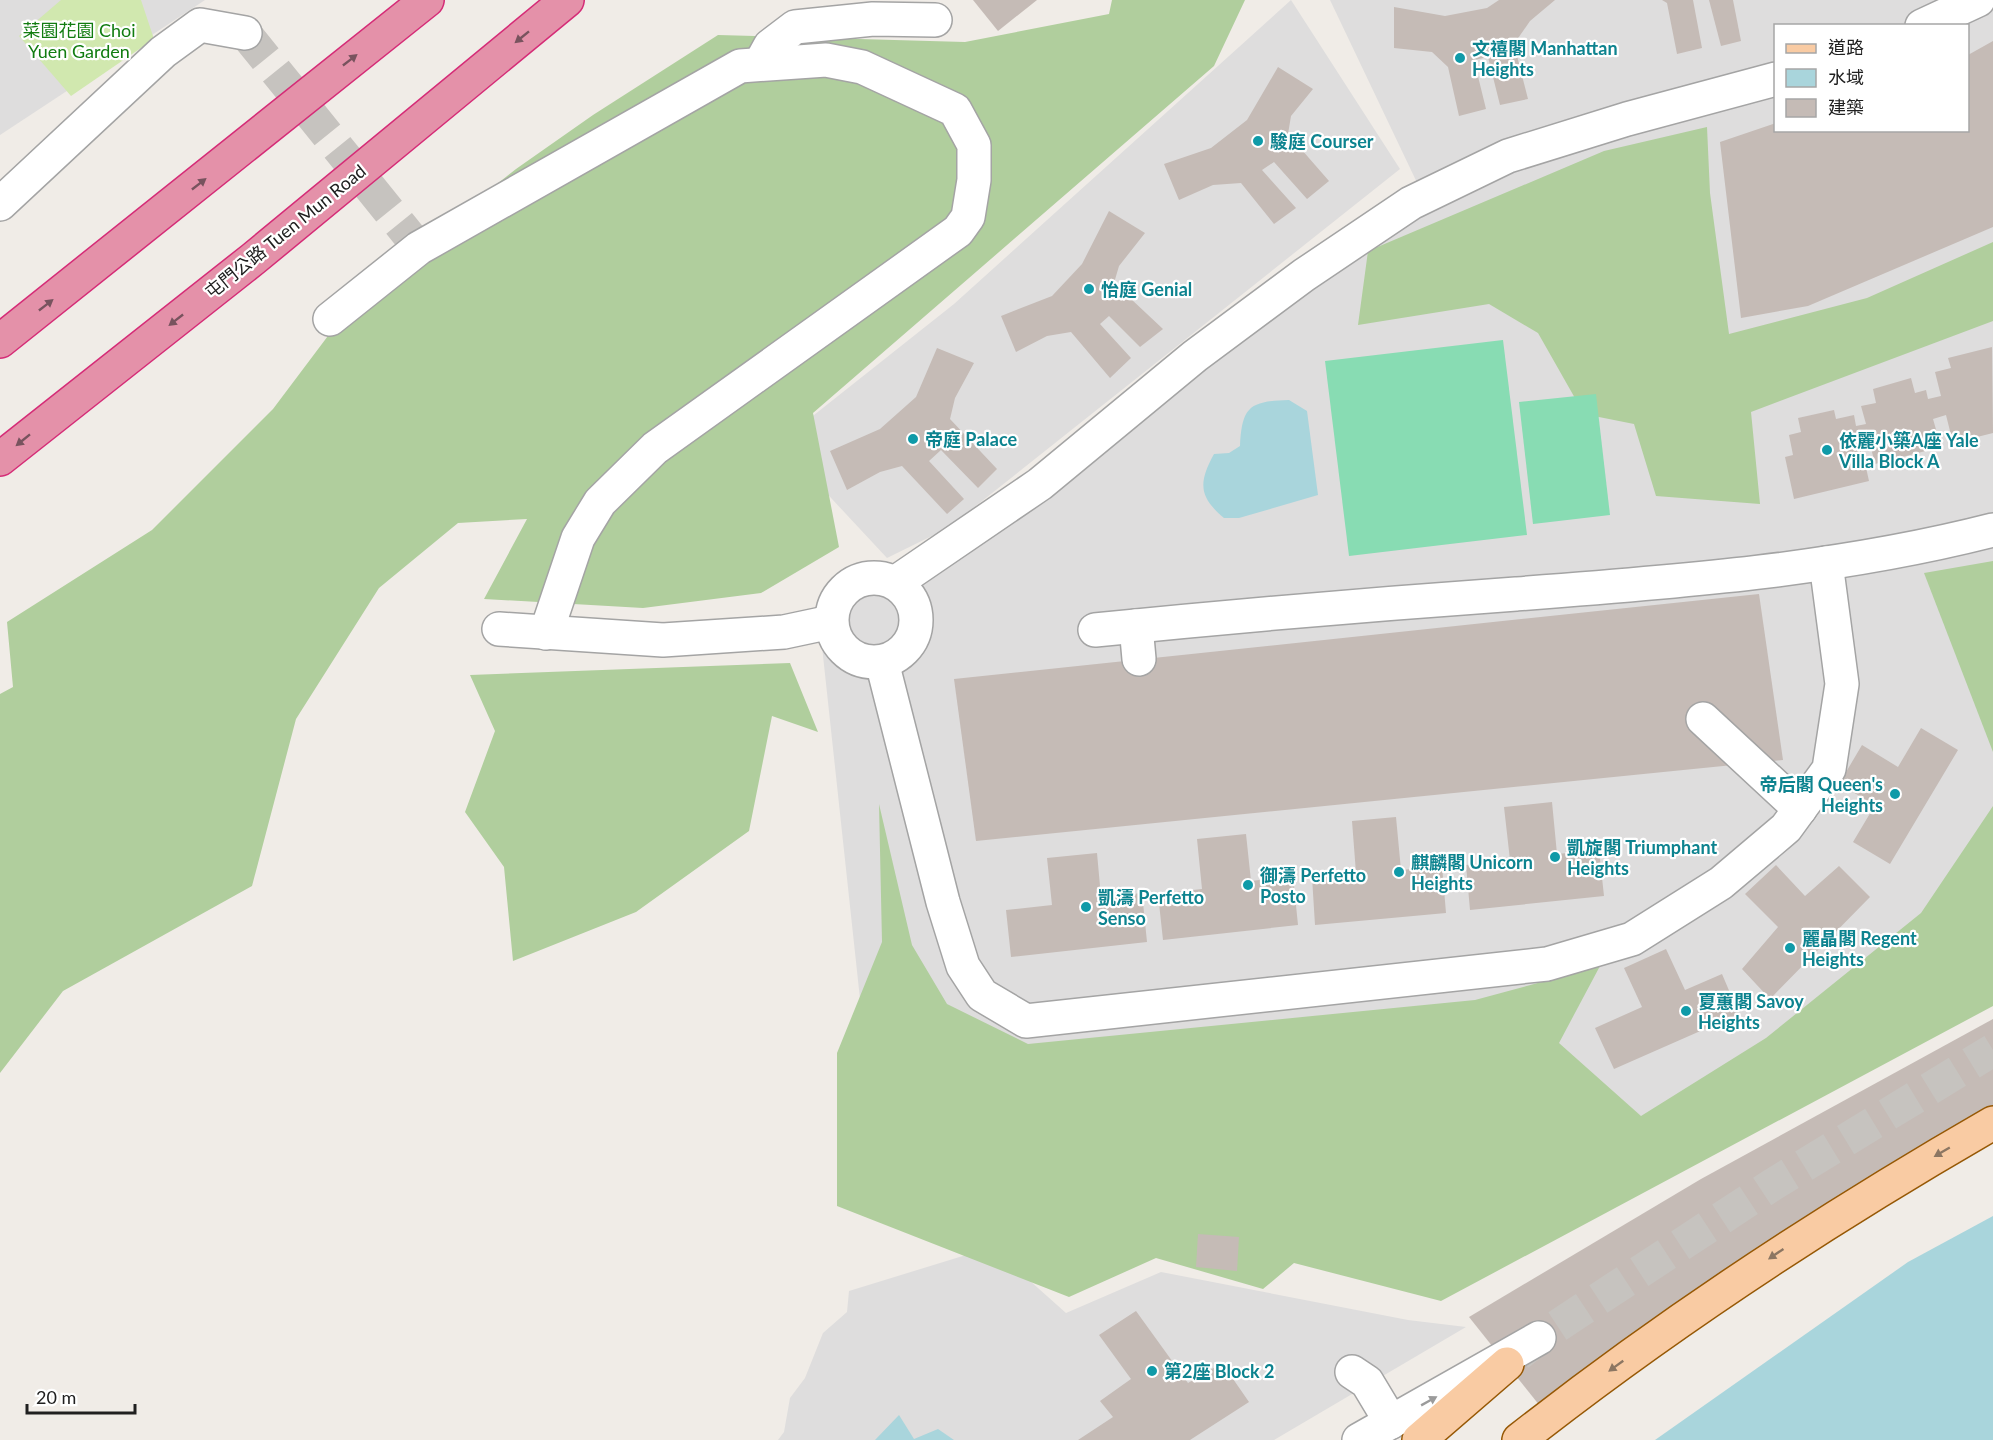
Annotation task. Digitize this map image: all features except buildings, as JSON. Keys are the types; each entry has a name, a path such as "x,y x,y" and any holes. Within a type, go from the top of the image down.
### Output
{"highway":[{"path":"0,341 427,0"},
{"name":"屯門公路 Tuen Mun Road","path":"0,459 253,259 567,0"}],"main road":[{"path":"1519,1440 1677,1321 1789,1246 1993,1123"},
{"path":"1419,1440 1507,1364"}],"lane":[{"path":"1926,24 1978,0"},
{"path":"760,64 770,46 795,27 873,20 935,20"},
{"path":"0,204 172,45 200,26 245,33"},
{"path":"330,319 419,248 740,66 826,60 862,67 955,110 974,144 974,180 968,217 958,231 655,448 600,502 578,538 546,633"},
{"path":"895,583 1040,484 1195,356 1304,275 1411,203 1508,156 1627,119 1774,80"},
{"path":"1095,630 1742,575 1920,547 1993,530"},
{"path":"882,662 943,902 963,966 982,995 1026,1021 1547,964 1632,939 1721,883 1786,828 1829,769 1842,684 1826,563"},
{"path":"870,578 895,583 913,602 917,626 905,650 895,658 882,662 868,662 854,658 839,642 831,622 836,603 846,588 870,578"},
{"path":"499,629 663,640 784,632 831,622"},
{"path":"1136,626 1139,659"},
{"path":"1702,719 1800,809"},
{"path":"1359,1440 1539,1338"},
{"path":"1352,1372 1367,1382 1391,1422"}],"shaded area":[{"path":"0,0 205,0 0,135"},
{"path":"1291,0 1400,169 948,528 887,558 791,455 785,438 954,304"},
{"path":"1330,0 1993,0 1993,898 1634,1134 864,1036 817,600 1014,518 1421,191"},
{"path":"992,1247 1066,1313 1161,1272 1408,1320 1466,1327 1274,1440 778,1440 784,1432 790,1398 805,1378 823,1333 847,1312 849,1291"}],"green space":[{"name":"菜園花園 Choi Yuen Garden","path":"61,0 141,0 154,39 71,96 19,36"},
{"path":"1112,0 1245,0 1214,66 813,413 839,547 761,593 643,608 484,599 527,519 458,523 379,588 296,719 252,886 63,991 0,1073 0,694 13,687 7,622 152,530 273,409 364,288 516,169 593,115 718,35 965,42 1109,14"},
{"path":"1707,127 1710,193 1729,334 1867,298 1993,242 1993,321 1751,412 1760,504 1656,496 1634,424 1584,414 1538,333 1489,304 1358,325 1368,251 1604,151"},
{"path":"1503,340 1527,535 1349,556 1325,361"},
{"path":"1596,394 1610,515 1533,524 1519,402"},
{"path":"1993,561 1993,752 1924,573"},
{"path":"790,663 818,732 772,716 749,831 636,912 513,961 504,867 465,812 495,731 470,675"},
{"path":"879,804 912,945 947,1004 1028,1044 1475,1000 1600,966 1559,1043 1641,1116 1766,1038 1921,913 1993,806 1993,1006 1441,1301 1294,1263 1263,1289 1156,1258 1069,1297 837,1206 837,1053 882,942"}],"water":[{"path":"1289,400 1307,411 1318,495 1239,518 1224,518 1210,503 1204,489 1205,473 1214,454 1229,453 1240,446 1243,422 1250,409 1265,402"},
{"path":"1993,1216 1993,1440 1655,1440 1908,1262"},
{"path":"899,1415 914,1439 938,1429 954,1440 875,1440"}],"tunnel":[{"path":"245,33 419,248"},
{"path":"1518,1355 1539,1338 1772,1185 1993,1050"}],"place":[{"name":"文禧閣 Manhattan Heights","path":"1460,58"},
{"name":"駿庭 Courser","path":"1258,141"},
{"name":"怡庭 Genial","path":"1089,289"},
{"name":"帝庭 Palace","path":"913,439"},
{"name":"依麗小築A座 Yale Villa Block A","path":"1827,450"},
{"name":"帝后閣 Queen's Heights","path":"1895,794"},
{"name":"凱旋閣 Triumphant Heights","path":"1555,857"},
{"name":"麒麟閣 Unicorn Heights","path":"1399,872"},
{"name":"御濤 Perfetto Posto","path":"1248,885"},
{"name":"凱濤 Perfetto Senso","path":"1086,907"},
{"name":"麗晶閣 Regent Heights","path":"1790,948"},
{"name":"夏蕙閣 Savoy Heights","path":"1686,1011"},
{"name":"第2座 Block 2","path":"1152,1371"}]}
